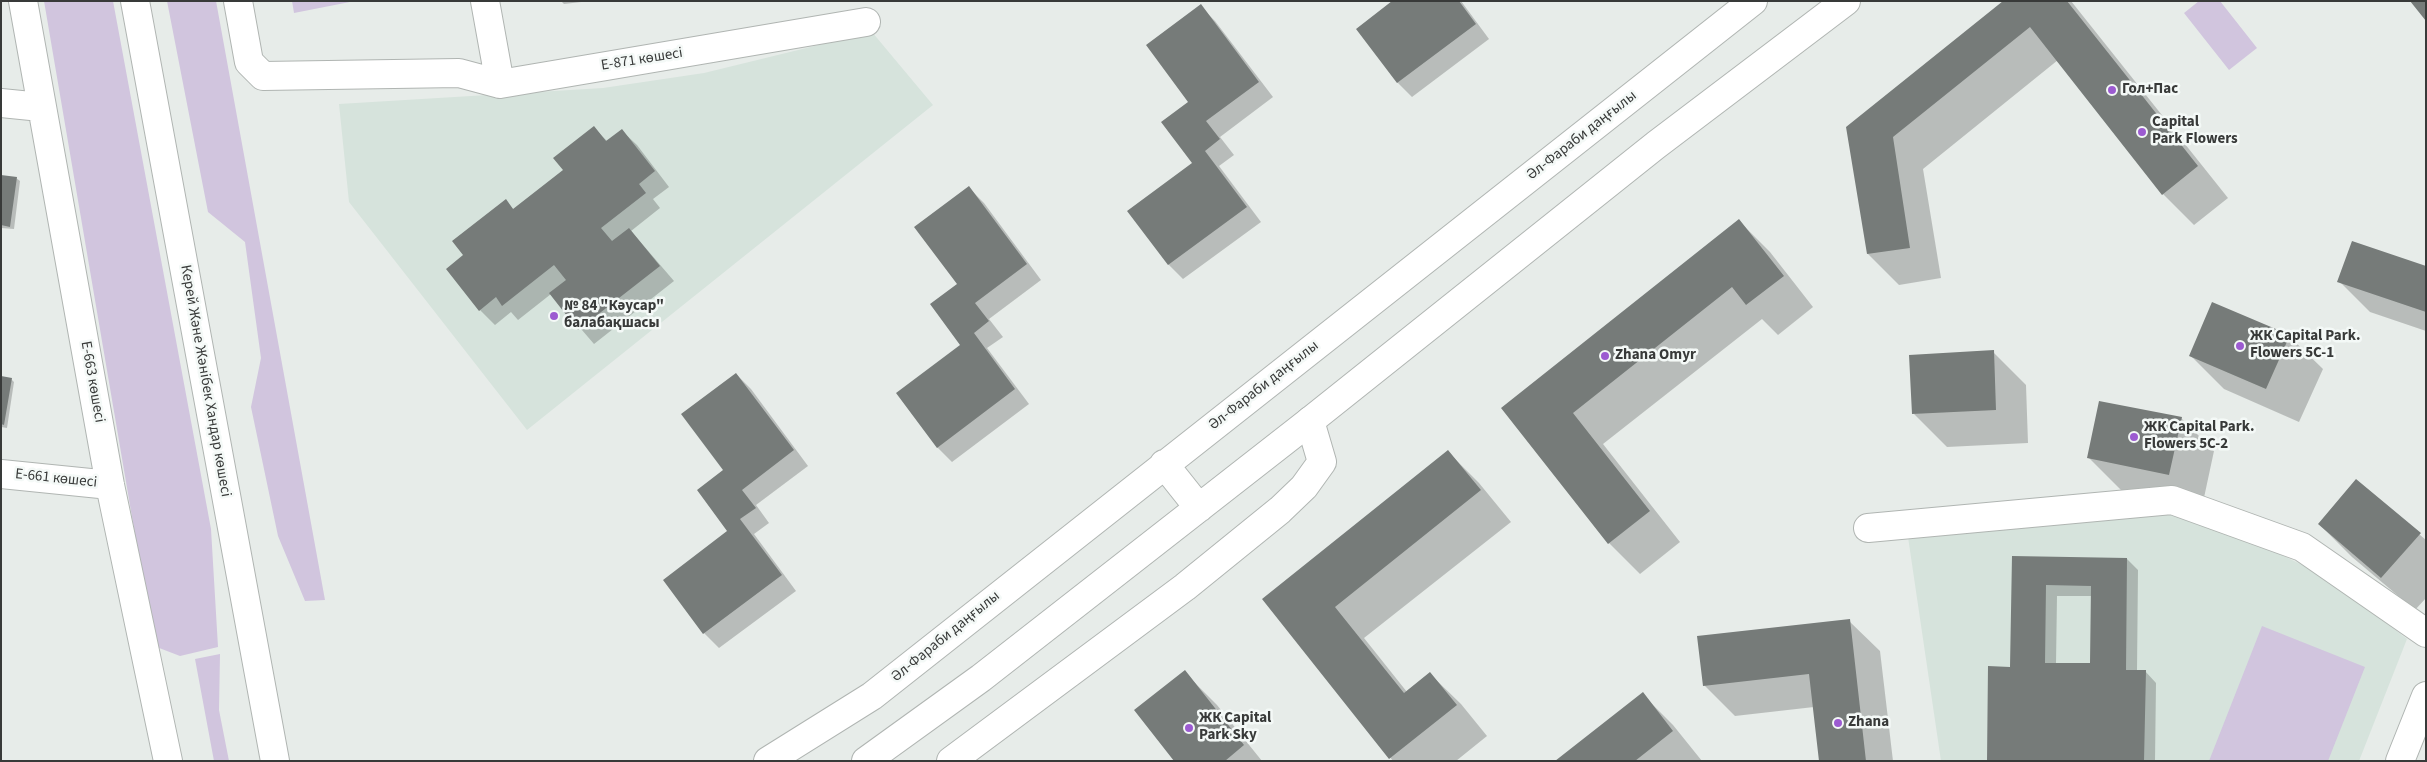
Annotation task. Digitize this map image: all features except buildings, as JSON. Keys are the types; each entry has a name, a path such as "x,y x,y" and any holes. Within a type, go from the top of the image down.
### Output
{"main road":[{"name":"Е-663 көшесі","path":"23,1 110,485 168,761"},
{"name":"Керей Және Жәнібек Хандар көшесі","path":"135,1 275,760"},
{"path":"238,1 248,62 263,76 459,73 500,84 485,1"},
{"name":"Әл-Фараби даңғылы","path":"768,761 872,696 1753,1"},
{"path":"866,761 981,678 1310,421 1656,145 1846,1"},
{"name":"Е-871 көшесі","path":"500,84 866,22"},
{"path":"1,103 41,107"},
{"path":"950,761 1191,595 1304,487 1322,462 1310,421"},
{"path":"1164,464 1199,508"},
{"name":"Е-661 көшесі","path":"1,474 110,485"},
{"path":"1868,528 2172,500 2302,547 2426,634"},
{"path":"2400,761 2426,696"}],"shaded area":[{"path":"44,1 113,1 211,529 218,647 180,656 154,646"},
{"path":"167,1 216,1 325,600 305,601 278,536 251,407 261,358 245,242 208,212"},
{"path":"292,1 355,1 294,13"},
{"path":"2199,1 2220,1 2257,48 2229,70 2184,13"},
{"name":"№ 84 \"Кәусар\" балабақшасы","path":"872,32 933,105 527,430 349,202 339,104 603,88 704,73"},
{"path":"2144,504 2255,542 2329,578 2407,639 2359,761 1941,761 1908,537"},
{"path":"2262,626 2365,667 2328,761 2209,761"},
{"path":"220,654 219,710 229,761 214,761 195,659"}],"place":[{"name":"Гол+Пас","path":"2112,90"},
{"name":"Capital Park Flowers","path":"2142,132"},
{"name":"№ 84 \"Кәусар\" балабақшасы","path":"554,316"},
{"name":"ЖК Capital Park. Flowers 5C-1","path":"2240,346"},
{"name":"Zhana Omyr","path":"1605,356"},
{"name":"ЖК Capital Park. Flowers 5C-2","path":"2134,437"},
{"name":"Zhana","path":"1838,723"},
{"name":"ЖК Capital Park Sky","path":"1189,728"}]}
